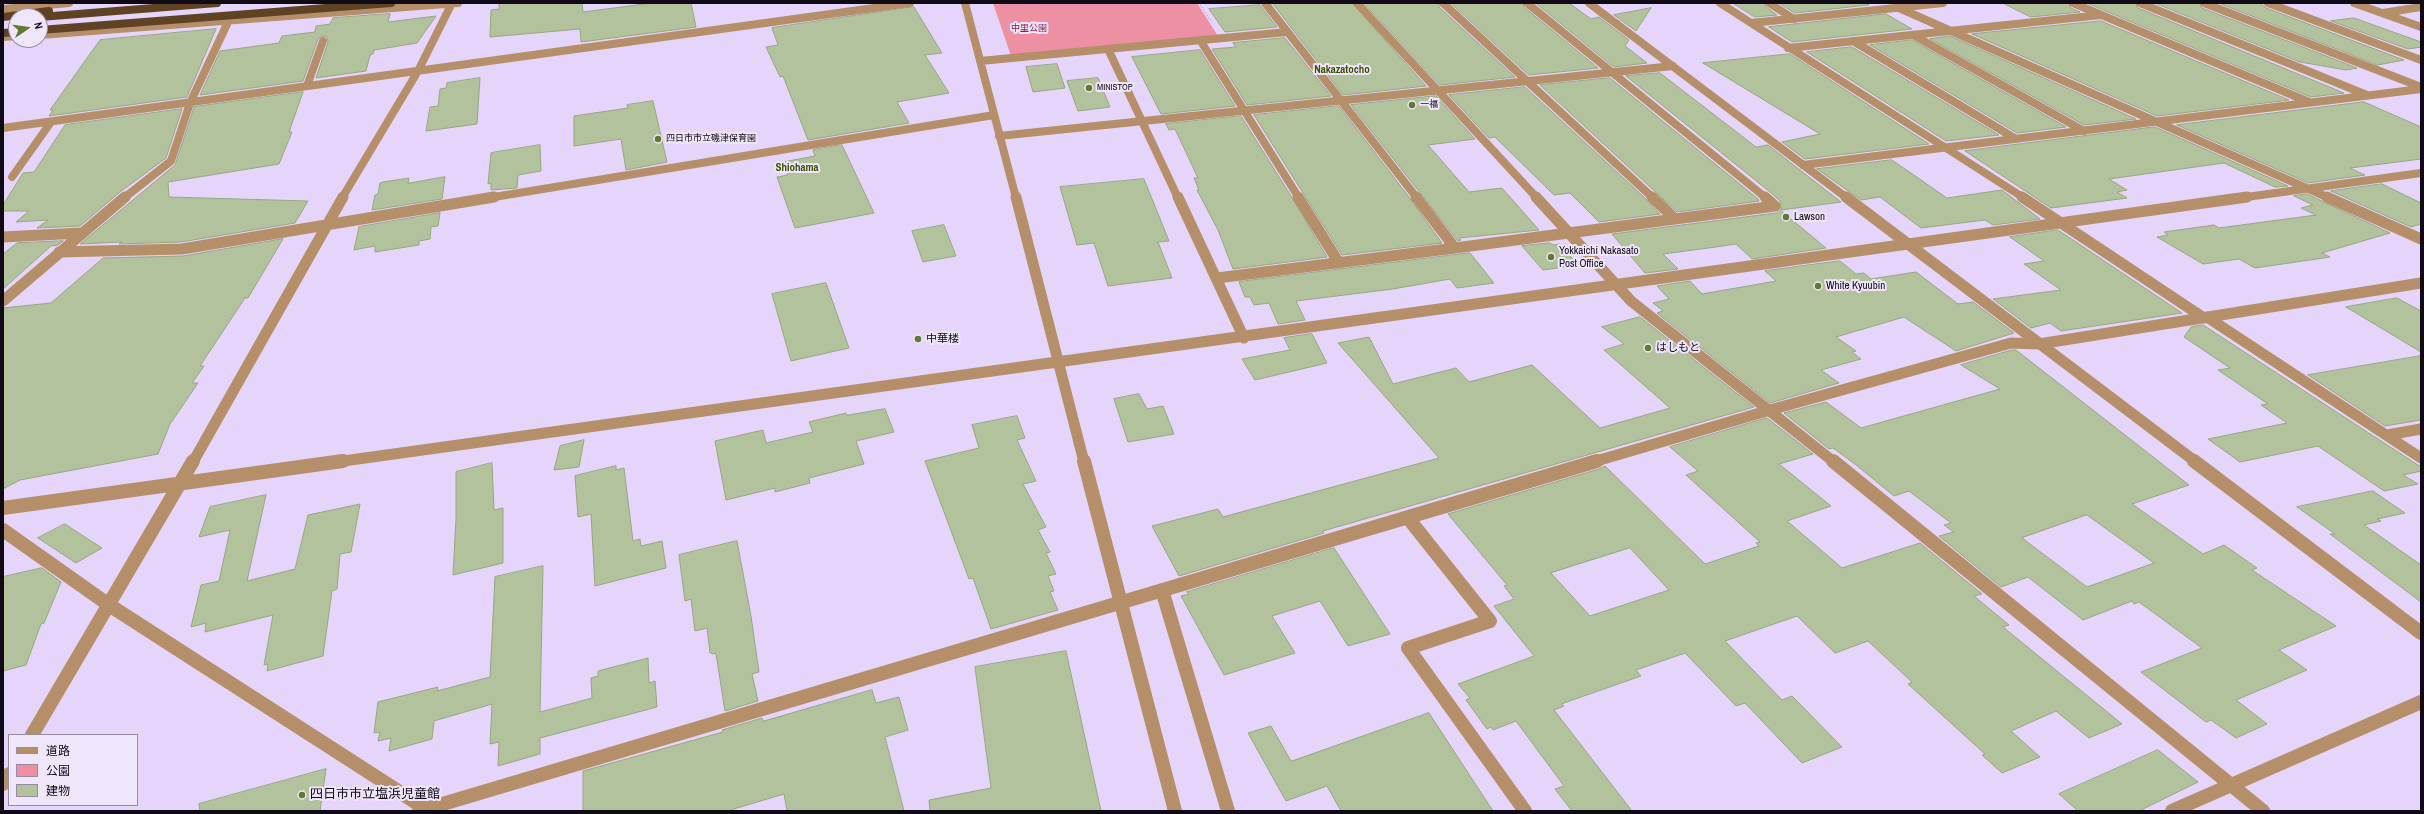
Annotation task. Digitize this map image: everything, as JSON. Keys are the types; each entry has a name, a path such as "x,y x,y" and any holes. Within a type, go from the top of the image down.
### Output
{"highway":[{"path":"3,18 40,11 149,3"},
{"path":"48,16 217,3"},
{"path":"48,24 317,3"},
{"path":"48,29 391,3"}],"street":[{"path":"3,8 69,3"},
{"path":"33,734 181,483 326,226 418,71 452,3"},
{"path":"48,34 228,22 458,3"},
{"path":"3,128 910,3"},
{"path":"965,3 1057,363 1175,811"},
{"path":"1265,3 1455,248"},
{"path":"1358,3 1631,301 1770,410 2263,811"},
{"path":"1443,3 1676,219"},
{"path":"1217,278 1775,206 1527,3"},
{"path":"1589,3 2421,633"},
{"path":"1720,3 2421,458"},
{"path":"1769,3 1794,19"},
{"path":"1887,3 2421,239"},
{"path":"1751,23 1943,3"},
{"path":"2073,3 2310,103"},
{"path":"2140,3 2368,95"},
{"path":"2204,3 2421,88"},
{"path":"2268,3 2421,60"},
{"path":"2354,3 2421,27"},
{"path":"2382,13 2421,7"},
{"path":"1788,48 2101,15"},
{"path":"3,301 59,252 171,161 190,103 228,22"},
{"path":"980,61 1287,32"},
{"path":"1913,35 2084,130"},
{"path":"1200,40 1339,263"},
{"path":"307,86 323,41"},
{"path":"1853,41 2016,139"},
{"path":"1108,49 1141,122 1217,278 1244,338"},
{"path":"999,136 1673,66"},
{"path":"1803,165 2421,88"},
{"path":"59,252 182,249 994,115"},
{"path":"12,177 51,122"},
{"path":"3,508 1911,246 2421,173"},
{"path":"3,237 81,234"},
{"path":"3,530 108,605 425,810 1770,410 2011,343 2038,344 2421,283"},
{"path":"2387,435 2421,429"},
{"path":"1408,518 1490,621 1408,648 1524,811"},
{"path":"1162,590 1228,811"},
{"path":"2172,811 2230,784 2421,702"}],"green space":[{"name":"中里公園","path":"993,3 1197,3 1218,36 1011,56"}],"building":[{"path":"499,3 582,3 583,12 652,3 691,3 696,27 581,42 580,29 490,37 491,10 499,9"},
{"path":"1352,3 1426,86 1343,95 1273,4"},
{"path":"1364,3 1438,3 1439,7 1515,77 1440,85"},
{"path":"1451,3 1522,3 1524,7 1598,68 1529,75"},
{"path":"1536,3 1569,3 1591,19 1599,17 1629,40 1625,46 1647,63 1614,67"},
{"path":"1733,3 1764,3 1766,7 1777,15 1755,17"},
{"path":"1779,3 1866,3 1869,5 1795,13"},
{"path":"2003,3 2068,3 2071,8 2080,12 2031,17"},
{"path":"2087,3 2135,3 2138,8 2344,93 2311,97"},
{"path":"2155,3 2199,3 2202,8 2357,68 2346,70 2300,62"},
{"path":"2219,3 2260,3 2266,8 2404,60 2378,65"},
{"path":"1260,5 1277,27 1225,32 1209,9"},
{"path":"914,7 942,53 925,55 949,93 897,102 909,123 808,140 783,76 780,77 766,47 778,45 772,28"},
{"path":"1651,8 1636,31 1614,15"},
{"path":"390,14 388,22 436,16 417,43 374,50 373,54 370,55 366,71 316,78 328,42 327,37 322,36 318,39 303,81 200,95 220,51 279,43 282,36 315,32 316,26 330,24 333,18"},
{"path":"1886,14 1912,29 1792,42 1769,27"},
{"path":"2354,18 2421,42 2421,47 2408,49 2331,21"},
{"path":"2101,21 2289,100 2157,116 1972,34"},
{"path":"216,29 187,97 49,116 53,110 50,110 100,40"},
{"path":"1950,36 2136,119 2084,125 1930,39"},
{"path":"1285,38 1331,96 1247,105 1212,49 1236,47 1233,43"},
{"path":"1912,40 2066,127 2017,133 1870,45"},
{"path":"1852,47 1999,135 1946,141 1807,52"},
{"path":"1200,50 1235,106 1161,114 1132,57"},
{"path":"1790,54 1929,144 1805,159 1782,142 1820,134 1703,63"},
{"path":"1057,64 1065,88 1033,92 1026,67"},
{"path":"1660,73 1756,147 1768,145 1841,202 1781,210 1780,201 1770,192 1626,76"},
{"path":"480,78 477,124 426,131 430,107 438,106 440,89 446,88 447,83"},
{"path":"1098,78 1110,107 1078,111 1067,81"},
{"path":"1610,78 1759,201 1677,212 1540,85"},
{"path":"1525,87 1645,198 1660,214 1599,222 1570,193 1554,195 1495,137 1489,138 1449,95"},
{"path":"303,92 289,132 292,132 279,164 168,182 169,197 308,201 295,223 181,242 80,244 175,165 194,107"},
{"path":"1436,96 1475,139 1428,145 1469,192 1502,188 1539,230 1459,238 1461,240 1458,241 1351,105"},
{"path":"653,101 667,162 626,170 621,139 574,146 574,116 628,108 627,105"},
{"path":"2364,102 2421,127 2421,159 2350,168 2365,175 2308,183 2177,125"},
{"path":"1339,106 1409,197 1442,243 1342,255 1254,115"},
{"path":"182,109 166,158 120,192 80,226 37,228 48,220 16,222 29,211 3,211 3,205 23,173 34,172 65,125"},
{"path":"1241,116 1327,257 1233,269 1218,230 1197,190 1199,190 1194,178 1198,178 1175,129 1169,130 1166,124"},
{"path":"2155,127 2288,186 2275,187 2224,163 2109,179 2127,190 2117,192 2127,198 2051,208 1965,151"},
{"path":"540,145 541,171 518,175 517,188 491,190 491,183 488,184 491,153"},
{"path":"842,145 874,213 795,228 777,177 788,175 783,162 815,156 813,150"},
{"path":"1892,160 1947,198 2002,190 2040,219 1993,225 1985,220 1921,228 1880,197 1861,200 1817,169"},
{"path":"445,177 442,199 372,210 375,195 378,194 380,183 409,178 408,183"},
{"path":"1144,179 1169,241 1158,242 1172,278 1108,286 1094,243 1077,245 1060,187"},
{"path":"2382,184 2421,203 2421,224 2411,227 2331,191"},
{"path":"2307,194 2390,233 2322,253 2330,257 2255,268 2239,259 2203,264 2157,237 2168,235 2164,232 2214,225 2219,228 2316,215 2301,208 2313,205 2294,196"},
{"path":"1780,210 1826,248 1752,259 1736,244 1663,254 1678,269 1645,273 1612,234 1776,213"},
{"path":"440,213 438,226 431,227 430,239 419,241 419,245 375,252 375,246 354,250 359,227"},
{"path":"944,225 956,256 923,262 912,231"},
{"path":"2058,230 2182,313 2061,331 2050,323 2031,328 1993,299 2061,290 2024,264 2044,261 2010,237"},
{"path":"283,239 248,298 245,298 200,366 204,366 192,383 198,383 170,424 158,454 20,480 3,489 3,308 51,303 103,258 183,256"},
{"path":"63,241 58,245 51,246 3,289 3,254 17,243"},
{"name":"Yokkaichi Nakasato Post Office","path":"1550,243 1553,245 1560,244 1578,265 1543,270 1522,246"},
{"path":"1470,253 1494,283 1457,288 1450,279 1393,289 1296,301 1305,320 1278,324 1269,303 1254,305 1250,297 1245,297 1239,282"},
{"path":"1840,261 1856,274 1864,273 1871,279 1916,272 1958,304 1973,302 2014,333 1956,351 1904,317 1836,337 1856,351 1852,352 1861,359 1821,370 1839,383 1770,403 1657,313 1663,311 1653,303 1669,299 1657,286 1690,281 1702,294 1776,281 1765,271"},
{"path":"826,283 849,348 791,361 772,294"},
{"path":"2397,298 2421,311 2421,352 2346,307"},
{"path":"1640,317 1754,407 1323,531 1324,533 1179,576 1152,526 1218,509 1223,517 1439,458 1338,343 1369,337 1393,384 1456,368 1469,382 1532,365 1600,428 1670,408 1604,350 1624,344 1602,327"},
{"path":"2203,325 2421,467 2421,471 2403,475 2418,484 2384,491 2318,446 2240,462 2208,439 2287,423 2261,405 2268,404 2218,370 2230,368 2184,337 2191,327"},
{"path":"1312,334 1327,363 1255,380 1242,359 1290,350 1284,338"},
{"path":"2016,350 2189,485 2132,504 2203,554 2224,545 2257,568 2252,570 2336,626 2279,650 2307,670 2236,700 2267,724 2236,738 2211,720 2206,722 2141,672 2202,648 2139,602 2134,604 2132,601 2083,620 2028,577 2001,587 1939,536 1954,532 1944,525 1951,523 1909,491 1894,496 1855,464 1833,448 1829,449 1784,413 1826,402 1861,428 2000,389 1961,365","holes":["2087,515 2154,563 2087,587 2022,538"]},
{"path":"2421,356 2421,420 2385,426 2308,375"},
{"path":"1139,394 1147,409 1163,406 1174,434 1128,442 1114,399"},
{"path":"885,409 894,432 856,441 864,464 809,478 810,483 775,492 775,488 726,500 715,441 763,430 766,443 813,432 809,422 846,413 847,415"},
{"path":"1017,416 1025,438 1017,440 1036,481 1023,484 1046,527 1038,530 1050,552 1046,553 1056,574 1048,576 1054,591 1050,592 1058,610 991,629 973,578 969,579 925,461 979,448 972,425"},
{"path":"1767,418 1813,454 1779,464 1831,506 1787,521 1842,568 1920,543 1982,594 1974,596 2009,625 2003,627 2122,724 2089,738 2056,711 2011,731 2040,757 2002,773 1982,755 1985,754 1908,684 1912,682 1868,641 1835,653 1797,616 1725,641 1782,700 1792,696 1842,747 1802,763 1745,703 1736,706 1685,653 1636,670 1641,676 1561,704 1564,706 1554,710 1632,811 1572,811 1555,789 1564,786 1516,721 1493,730 1491,727 1487,729 1466,700 1470,698 1458,684 1534,656 1494,606 1514,599 1504,586 1507,585 1448,514 1605,466 1705,564 1759,546 1756,543 1760,542 1686,475 1698,471 1670,447","holes":["1630,548 1669,590 1590,616 1551,573"]},
{"path":"584,440 579,467 554,470 560,446"},
{"path":"492,463 494,510 503,508 503,563 453,575 456,519 456,472"},
{"path":"616,466 616,470 624,468 633,541 640,539 641,546 662,541 666,568 595,586 591,514 578,517 575,476"},
{"path":"2373,491 2405,513 2377,519 2381,521 2364,525 2421,565 2421,602 2330,534 2335,534 2297,507"},
{"path":"266,495 247,581 295,569 308,515 360,504 351,552 340,554 337,589 332,591 323,656 267,671 268,664 264,665 273,615 205,632 206,623 191,627 201,585 219,581 230,530 199,537 210,507"},
{"path":"65,524 102,548 76,563 38,538"},
{"path":"737,541 751,616 759,672 752,674 758,701 725,711 716,654 710,653 707,628 695,631 691,599 685,601 679,555"},
{"path":"1334,548 1390,634 1348,646 1320,601 1272,616 1295,653 1224,675 1181,596 1189,594 1187,592"},
{"path":"543,566 540,712 592,698 591,678 598,676 598,671 648,658 649,683 655,681 657,707 540,738 540,754 498,766 499,742 490,744 492,704 434,721 432,739 389,751 391,738 378,741 380,732 374,733 378,702 438,687 437,691 490,677 495,577"},
{"path":"42,568 61,582 44,623 41,624 26,665 3,671 3,577"},
{"path":"1066,651 1101,811 930,811 929,800 991,788 975,667"},
{"path":"872,690 876,703 899,697 908,730 885,737 904,811 787,811 784,794 727,811 583,811 583,771 723,732 722,730 762,718 763,721"},
{"path":"1429,713 1493,811 1341,811 1327,786 1286,801 1248,733 1271,726 1291,761"},
{"path":"2158,750 2198,782 2139,811 2078,811 2059,794"},
{"path":"326,769 320,811 200,811 199,804"}],"place":[{"name":"MINISTOP","path":"1089,88"},
{"name":"一福","path":"1412,105"},
{"name":"四日市市立磯津保育園","path":"658,139"},
{"name":"Lawson","path":"1786,217"},
{"name":"Yokkaichi Nakasato Post Office","path":"1551,257"},
{"name":"White Kyuubin","path":"1818,286"},
{"name":"中華楼","path":"918,339"},
{"name":"はしもと","path":"1648,348"},
{"name":"四日市市立塩浜児童館","path":"302,795"}],"district":[{"name":"Nakazatocho","path":"1342,70"},
{"name":"Shiohama","path":"797,168"}]}
